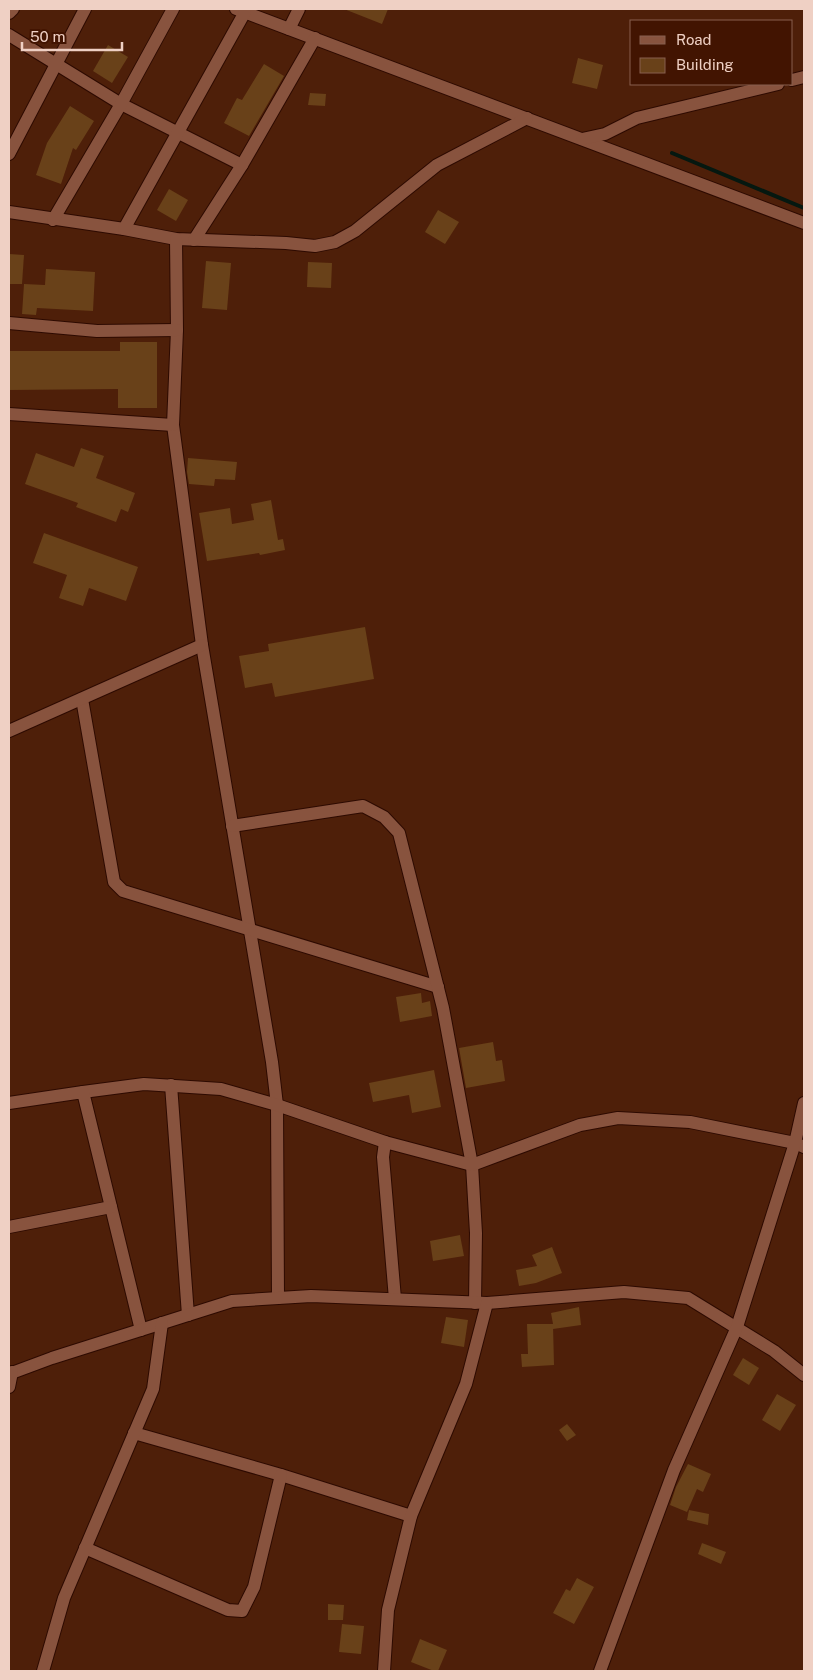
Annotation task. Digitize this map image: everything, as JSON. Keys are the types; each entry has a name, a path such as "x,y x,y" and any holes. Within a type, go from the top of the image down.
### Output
{"street":[{"path":"9,13 13,9"},
{"path":"9,154 85,9"},
{"path":"54,220 173,9"},
{"path":"289,29 299,9"},
{"path":"124,229 179,132 240,10 804,223"},
{"path":"9,34 121,104 242,165"},
{"path":"194,240 242,165 315,38"},
{"path":"582,139 605,134 637,118 774,85"},
{"path":"9,212 124,229 176,239 286,243 315,246 335,242 355,231 437,165 527,118"},
{"path":"176,239 177,330 173,424 202,645 272,1062 277,1105 278,1298"},
{"path":"9,323 97,330 177,330"},
{"path":"9,414 173,424"},
{"path":"9,731 202,645"},
{"path":"82,699 114,882 123,891 438,987"},
{"path":"232,826 363,806 384,817 399,833 438,987 456,1072 472,1165 481,1303 466,1384 411,1516 388,1610 384,1671"},
{"path":"9,1103 144,1084 221,1089 277,1105 385,1142 472,1165 580,1124 618,1118 690,1122 799,1145"},
{"path":"171,1085 188,1315"},
{"path":"83,1092 141,1330"},
{"path":"600,1671 674,1470 737,1327 799,1145 804,1103"},
{"path":"385,1142 383,1157 395,1300"},
{"path":"9,1227 111,1207"},
{"path":"9,1387 11,1373 232,1301 311,1296 481,1303 624,1292 688,1298 802,1368"},
{"path":"43,1671 64,1598 153,1389 162,1323"},
{"path":"134,1433 281,1475 411,1516"},
{"path":"86,1548 228,1610 242,1611 254,1587 281,1475"}],"building":[{"path":"344,9 388,9 382,24"},
{"path":"108,45 128,57 112,83 93,71"},
{"path":"578,58 603,65 597,89 572,83"},
{"path":"264,64 284,76 249,136 224,123 237,98 242,100"},
{"path":"310,93 326,94 325,106 308,105"},
{"path":"70,106 94,121 76,150 73,148 61,184 36,175 47,143"},
{"path":"169,189 188,200 176,221 157,210"},
{"path":"438,210 459,222 445,244 425,232"},
{"path":"9,254 24,255 22,284 9,284"},
{"path":"206,261 231,263 227,310 202,308"},
{"path":"308,262 332,263 331,288 307,287"},
{"path":"46,269 95,272 93,311 37,308 36,315 22,314 24,284 45,285"},
{"path":"120,342 157,342 157,408 118,408 118,389 9,390 9,351 120,351"},
{"path":"81,448 104,456 96,478 135,493 128,512 121,509 116,522 76,507 78,503 25,484 36,453 74,467"},
{"path":"188,458 237,462 235,480 215,479 214,486 189,484 187,472"},
{"path":"271,500 278,540 283,539 285,550 207,561 199,513 230,508 232,524 254,520 251,504"},
{"path":"44,533 138,567 126,601 89,588 83,606 59,598 67,575 33,563"},
{"path":"365,627 374,679 275,697 272,683 245,688 239,656 269,651 268,644"},
{"path":"421,993 422,1003 430,1001 432,1016 400,1022 396,997"},
{"path":"493,1042 496,1061 502,1060 505,1081 466,1088 459,1048"},
{"path":"434,1070 441,1107 412,1113 409,1095 373,1102 369,1083"},
{"path":"460,1235 464,1256 433,1261 430,1241"},
{"path":"552,1247 562,1273 536,1283 519,1286 516,1270 537,1266 532,1255"},
{"path":"579,1307 581,1325 553,1329 554,1365 522,1367 521,1354 528,1354 527,1324 553,1324 551,1313"},
{"path":"446,1317 468,1320 464,1347 441,1343"},
{"path":"743,1358 759,1368 749,1385 733,1375"},
{"path":"777,1394 796,1405 780,1431 762,1420"},
{"path":"567,1424 576,1435 567,1441 559,1430"},
{"path":"688,1464 711,1474 703,1492 697,1489 687,1512 670,1505 676,1487"},
{"path":"689,1510 709,1514 708,1525 687,1520"},
{"path":"702,1543 726,1552 721,1564 698,1554"},
{"path":"577,1578 594,1587 574,1624 553,1613 566,1589 570,1591"},
{"path":"328,1604 344,1605 343,1620 328,1620"},
{"path":"342,1624 364,1626 361,1654 339,1652"},
{"path":"420,1639 447,1650 438,1671 411,1662"}],"waterway":[{"path":"672,153 804,208"}]}
